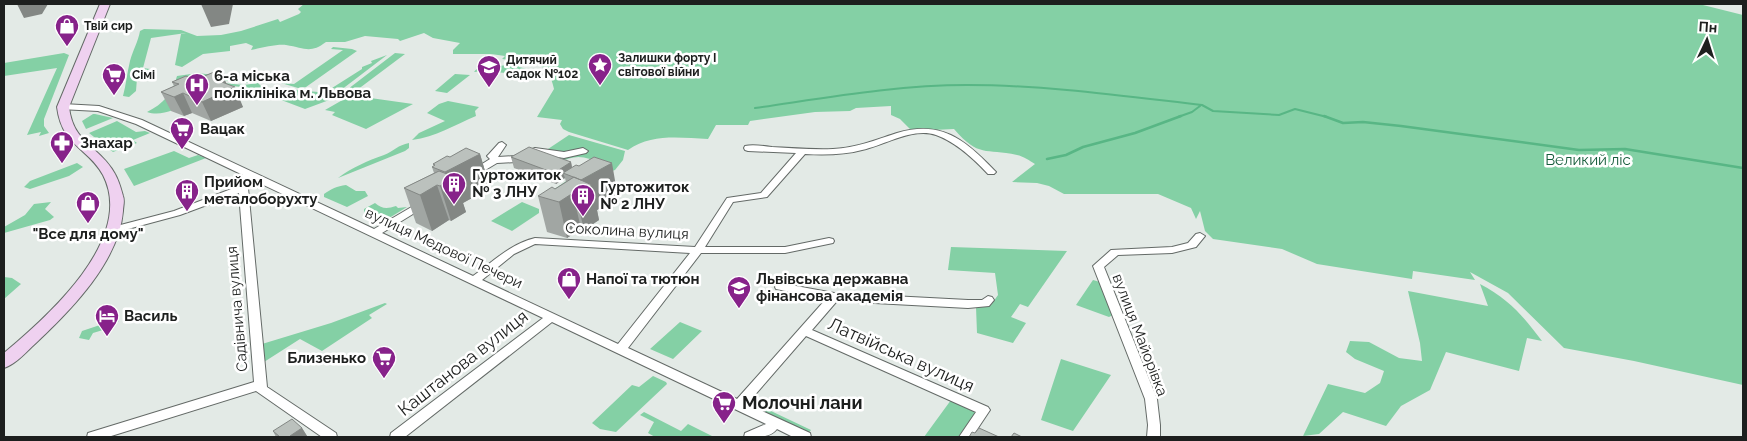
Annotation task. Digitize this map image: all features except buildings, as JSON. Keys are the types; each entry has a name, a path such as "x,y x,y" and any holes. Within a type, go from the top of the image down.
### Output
{"main road":[{"path":"4,362 36,333 79,288 97,262 113,230 116,191 113,182 98,162 69,132 64,122 63,107 105,4"}],"street":[{"name":"вулиця Медової Печери","path":"63,107 99,109 139,122 805,437"},
{"path":"748,148 823,152 860,148 880,143 895,136 921,132 938,132 956,143 991,172"},
{"path":"495,160 492,156 502,145"},
{"path":"463,179 495,160 516,159 535,151 564,155 583,151"},
{"name":"Соколина вулиця","path":"474,280 516,248 524,243 535,241 698,250 730,200 764,196 803,151"},
{"name":"Садівнича вулиця","path":"248,173 243,188 261,389 331,437"},
{"path":"113,230 177,213 243,188"},
{"path":"375,233 431,199"},
{"name":"вулиця Майорівка","path":"1153,437 1154,425 1151,399 1098,266 1115,252 1172,250 1192,246 1200,236"},
{"path":"620,350 698,250 785,250 829,241"},
{"path":"780,286 834,297 968,304 985,303 988,300"},
{"name":"Латвійська вулиця","path":"738,406 834,297"},
{"name":"Каштанова вулиця","path":"396,437 550,317"},
{"name":"Латвійська вулиця","path":"804,331 984,410 965,437"},
{"path":"93,437 260,385"},
{"path":"750,437 769,430 775,423"}],"green space":[{"name":"Великий ліс","path":"304,4 1699,4 1743,15 1743,385 1564,348 1508,293 1470,272 1475,280 1413,271 1412,279 1317,264 1282,249 1213,239 1205,231 1200,211 1196,219 1191,208 1158,194 1064,194 1049,186 1037,183 1012,182 1035,164 1019,156 976,148 954,129 912,131 900,119 891,115 891,106 856,108 850,111 815,112 750,121 748,125 716,125 708,139 657,139 647,141 628,150 569,132 563,129 560,124 562,120 537,117 554,89 551,79 542,67 528,62 502,59 505,56 453,54 453,50 460,43 433,38 424,33 400,41 398,39 365,36 345,42 326,42 311,49 282,45 251,50 253,46 246,43 230,46 230,51 203,54 182,67 175,65 181,34 186,33 151,38 143,68 150,69 137,78 136,91 129,97 123,96 130,61 140,31 144,29 181,30 197,36 221,35 241,31 278,19 280,22 299,14 301,12 298,9"},
{"path":"333,47 357,51 306,87 298,88 281,83 294,84 343,50 331,49"},
{"path":"64,53 69,55 44,119 44,126 49,133 39,136 41,132 27,135 57,68 4,76 4,63"},
{"path":"395,53 405,54 357,90 348,89"},
{"path":"387,55 341,90 332,88 362,69 362,67 372,63 371,61"},
{"path":"485,59 494,61 493,65 500,66 518,63 519,67 531,70 535,74 474,72 480,65 479,61"},
{"path":"198,73 250,80 249,83 218,80 194,98 175,109 166,112 147,112 167,97 173,88 177,76"},
{"path":"455,74 470,75 447,93 435,91"},
{"path":"223,83 244,85 258,83 270,95 265,99 258,99 250,96 254,93 242,87 223,85"},
{"path":"285,89 329,93 332,99 305,109 276,98"},
{"path":"342,94 413,104 366,129 332,115 335,112 325,110 346,98 340,96"},
{"path":"448,101 479,107 475,111 476,116 437,133 412,140 419,133 445,121 427,113 439,104"},
{"path":"93,114 113,118 86,129 82,121"},
{"path":"117,121 136,132 145,131 150,133 133,140 137,143 113,152 89,133"},
{"path":"569,135 625,151 623,160 615,170 550,192 590,165 590,159 582,157 570,158 559,163 545,151"},
{"path":"409,143 409,148 405,151 338,178 360,165"},
{"path":"174,151 189,158 198,155 206,158 134,186 124,169"},
{"path":"77,163 83,167 69,176 30,189 24,187 30,181"},
{"path":"346,185 356,191 365,191 368,196 347,207 324,197 324,194 332,189"},
{"path":"51,202 45,209 54,217 50,220 4,233 4,227 25,215 34,204"},
{"path":"522,202 539,209 539,213 512,231 491,221"},
{"path":"375,203 385,208 407,207 381,223 369,219 369,216 364,213 364,209"},
{"path":"951,247 1067,251 1028,307 1020,304 1011,317 1026,323 1013,343 977,333 976,307 991,305 998,295 995,273 948,270"},
{"path":"4,277 12,278 21,284 4,299"},
{"path":"1093,280 1100,282 1113,315 1109,317 1076,305"},
{"path":"1480,284 1515,309 1542,341 1527,338 1519,371 1446,352 1430,390 1401,406 1386,426 1343,412 1319,434 1303,436 1328,384 1365,393 1380,383 1384,371 1355,359 1346,352 1350,341 1369,342 1399,358 1422,361 1420,343 1408,291 1488,306"},
{"path":"385,303 387,304 369,315 372,318 322,351 300,339 264,362 262,344 331,323"},
{"path":"116,316 119,321 113,327 93,333 89,340 79,338 82,331 100,325 102,319"},
{"path":"680,322 702,331 673,359 650,349"},
{"path":"1061,359 1111,375 1073,431 1041,420"},
{"path":"653,376 667,384 616,432 600,429 592,423 632,385 639,387"},
{"path":"748,400 811,430 806,436 743,405"},
{"path":"951,400 977,411 958,437 924,437"},
{"path":"644,412 681,431 688,424 714,437 655,437 648,433 654,422 640,415"}],"waterway":[{"path":"755,108 834,96 914,87 997,85 1056,89 1202,105 1213,111 1279,115 1295,109 1326,117"},
{"path":"1178,117 1192,112 1200,106"},
{"path":"1047,159 1066,155 1083,147 1135,133 1181,116"},
{"path":"1326,117 1343,123 1363,122 1401,126 1579,150 1625,149 1743,168"}],"place":[{"name":"Твій сир","path":"67,47"},
{"name":"Залишки форту І світової війни","path":"600,86"},
{"name":"Дитячий садок №102","path":"489,88"},
{"name":"Сімі","path":"114,96"},
{"name":"6-а міська поліклініка м. Львова","path":"197,106"},
{"name":"Вацак","path":"182,150"},
{"name":"Знахар","path":"62,164"},
{"name":"Гуртожиток № 3 ЛНУ","path":"454,205"},
{"name":"Прийом металоборухту","path":"187,212"},
{"name":"Гуртожиток № 2 ЛНУ","path":"583,217"},
{"name":"\"Все для дому\"","path":"88,224"},
{"name":"Напої та тютюн","path":"569,300"},
{"name":"Львівська державна фінансова академія","path":"739,309"},
{"name":"Василь","path":"107,337"},
{"name":"Близенько","path":"384,379"},
{"name":"Молочні лани","path":"724,424"}]}
